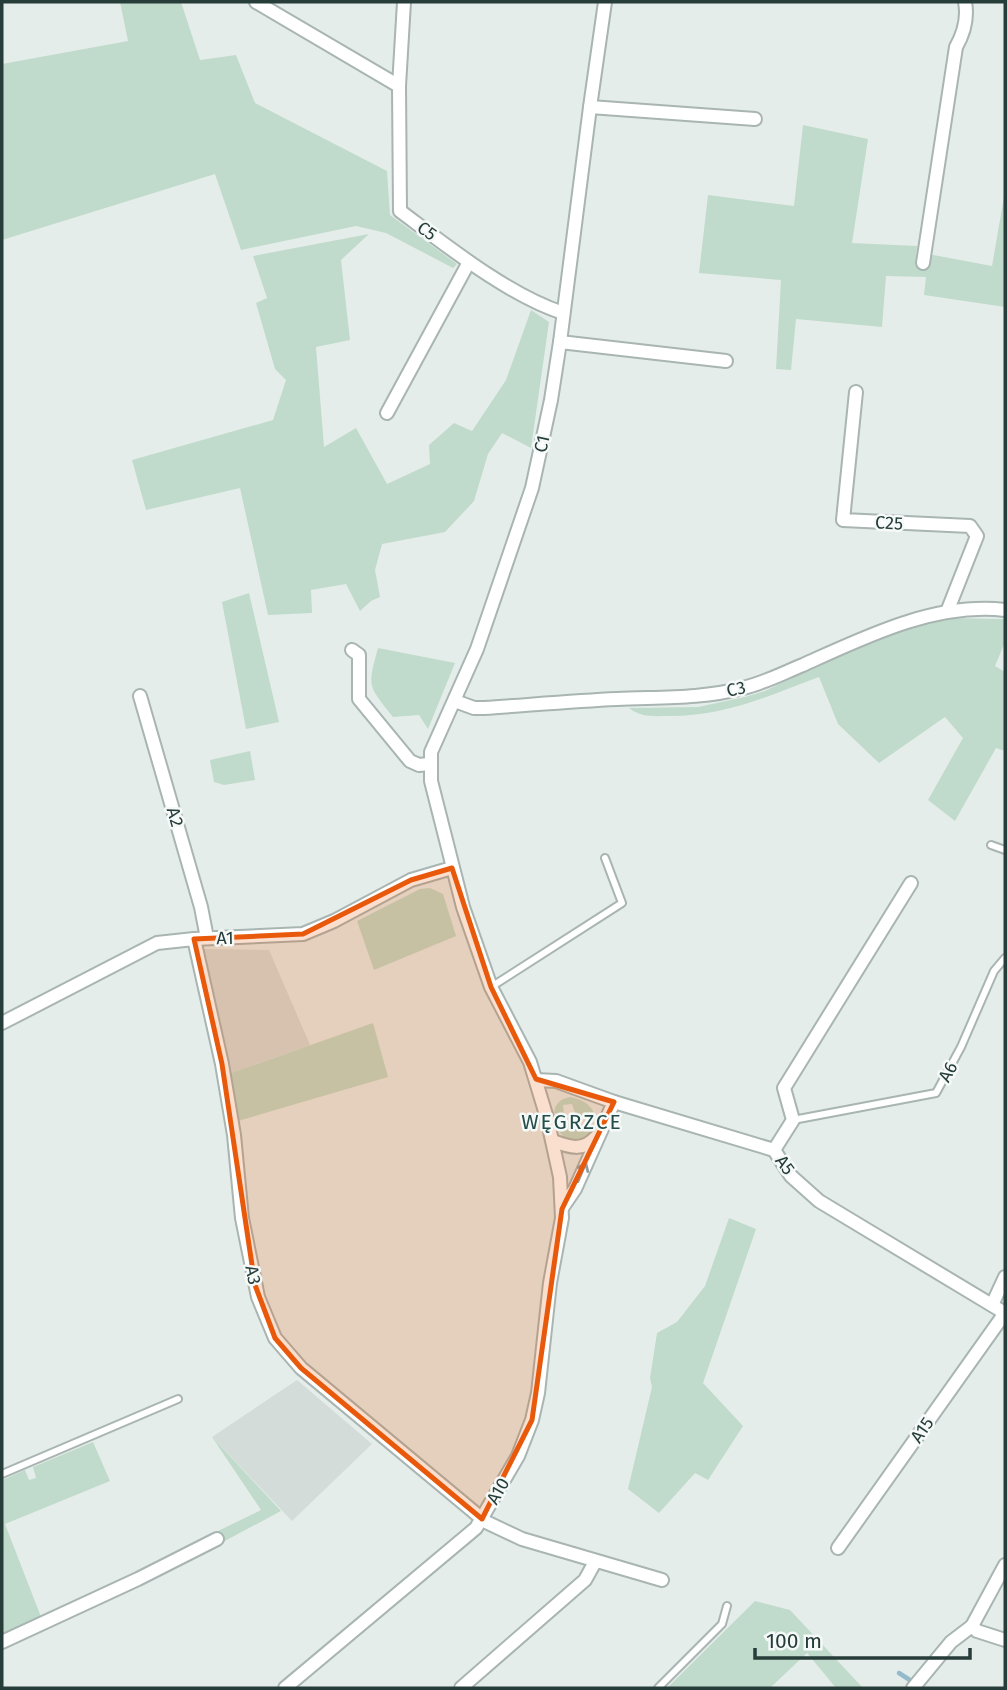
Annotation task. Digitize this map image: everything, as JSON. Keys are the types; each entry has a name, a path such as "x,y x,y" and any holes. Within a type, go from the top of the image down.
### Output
{"street":[{"path":"256,2 399,86 404,2"},
{"name":"C1","path":"429,764 434,745 485,627 532,488 560,342 605,2"},
{"path":"923,263 956,47 963,35 967,11 965,2"},
{"name":"C5","path":"399,86 400,211 469,262 543,307 563,313"},
{"path":"590,107 755,118"},
{"path":"387,413 469,262"},
{"path":"560,342 726,361"},
{"name":"C25","path":"856,392 843,520 970,527 977,536 947,612"},
{"name":"C3","path":"454,701 474,708 484,708 694,697 725,692 766,681 892,628 947,612 1005,610"},
{"path":"352,650 359,655 359,699 410,761 419,765 429,764 452,868"},
{"name":"A2","path":"140,696 201,908 200,938"},
{"name":"A1","path":"2,1023 157,943 200,938 303,934 334,921 411,880 452,868"},
{"name":"A10","path":"285,1688 476,1528 518,1456 536,1407 550,1283 562,1209 560,1177 536,1080 521,1043 491,987 452,868"},
{"path":"774,1150 793,1120 785,1088 911,883"},
{"name":"A3","path":"200,938 234,1135 242,1218 255,1285 275,1338 301,1368 497,1529 595,1562 662,1580"},
{"name":"A5","path":"536,1080 556,1081 614,1102 774,1150 791,1176 819,1201 1005,1313"},
{"name":"A10","path":"562,1209 575,1189 614,1102"},
{"path":"553,1141 576,1148 589,1143 598,1133"},
{"path":"992,1305 1005,1277"},
{"name":"A15","path":"838,1548 1005,1313"},
{"path":"2,1642 217,1539"},
{"path":"461,1688 585,1580 595,1562"},
{"path":"915,1685 951,1642 974,1628 1005,1565"},
{"path":"974,1628 1005,1640"}],"lane":[{"path":"990,845 1005,850"},
{"path":"491,987 622,903 605,858"},
{"name":"A6","path":"793,1120 936,1093 961,1047 994,971 1005,958"},
{"path":"2,1474 178,1399"},
{"path":"659,1688 722,1624 727,1606"}],"highlighted area":[{"path":"452,868 491,987 536,1079 614,1102 562,1209 532,1420 482,1519 301,1368 275,1338 255,1285 222,1064 194,939 303,934 411,880"}],"shaded area":[{"path":"204,949 269,950 310,1045 231,1073"},
{"path":"297,1380 372,1444 292,1521 212,1437"}],"green space":[{"path":"120,2 181,2 200,60 236,55 255,103 387,171 390,215 457,264 453,268 386,233 356,226 241,250 215,174 2,240 2,64 128,41"},
{"path":"803,125 868,139 852,243 917,246 915,265 926,267 928,254 992,266 1005,191 1005,307 924,295 926,277 886,276 882,327 796,319 791,370 776,369 781,280 699,273 708,195 794,206"},
{"path":"369,234 341,260 350,340 316,347 324,447 356,428 387,484 430,464 429,445 454,423 472,431 506,380 531,310 549,322 531,448 502,433 488,454 474,501 445,532 382,544 375,570 380,597 360,611 346,584 311,590 312,613 268,615 240,488 146,510 132,460 273,420 286,380 275,369 256,303 267,298 253,256"},
{"path":"249,593 279,722 246,729 222,602"},
{"path":"946,618 1005,619 1005,642 995,666 1005,672 1005,751 996,748 955,821 928,800 963,738 945,717 879,763 838,724 819,677 746,704 710,713 653,716 643,715 629,708 698,707 745,697 765,691 833,657 895,632"},
{"path":"378,648 455,663 428,729 419,715 393,717 374,692 371,679"},
{"path":"250,751 255,780 224,785 214,782 210,760"},
{"path":"430,888 443,894 456,936 374,970 357,921 420,889"},
{"path":"373,1023 388,1077 238,1121 231,1073"},
{"path":"570,1097 587,1104 593,1110 596,1120 576,1116 572,1104 563,1105 564,1115 554,1113 559,1102"},
{"path":"554,1120 593,1127 583,1139 571,1141 561,1134"},
{"path":"729,1218 756,1229 703,1383 743,1426 708,1480 695,1473 659,1513 628,1489 652,1387 650,1378 657,1333 677,1322 705,1286"},
{"path":"212,1437 281,1511 221,1543 216,1532 261,1510"},
{"path":"93,1442 110,1481 5,1524 41,1617 2,1634 2,1480 25,1470 29,1480 36,1478 33,1467"},
{"path":"755,1601 790,1610 863,1688 836,1688 807,1653 770,1688 667,1688"}],"waterway":[{"path":"899,1673 916,1684"}],"district":[{"name":"WĘGRZCE","path":"572,1122"}]}
